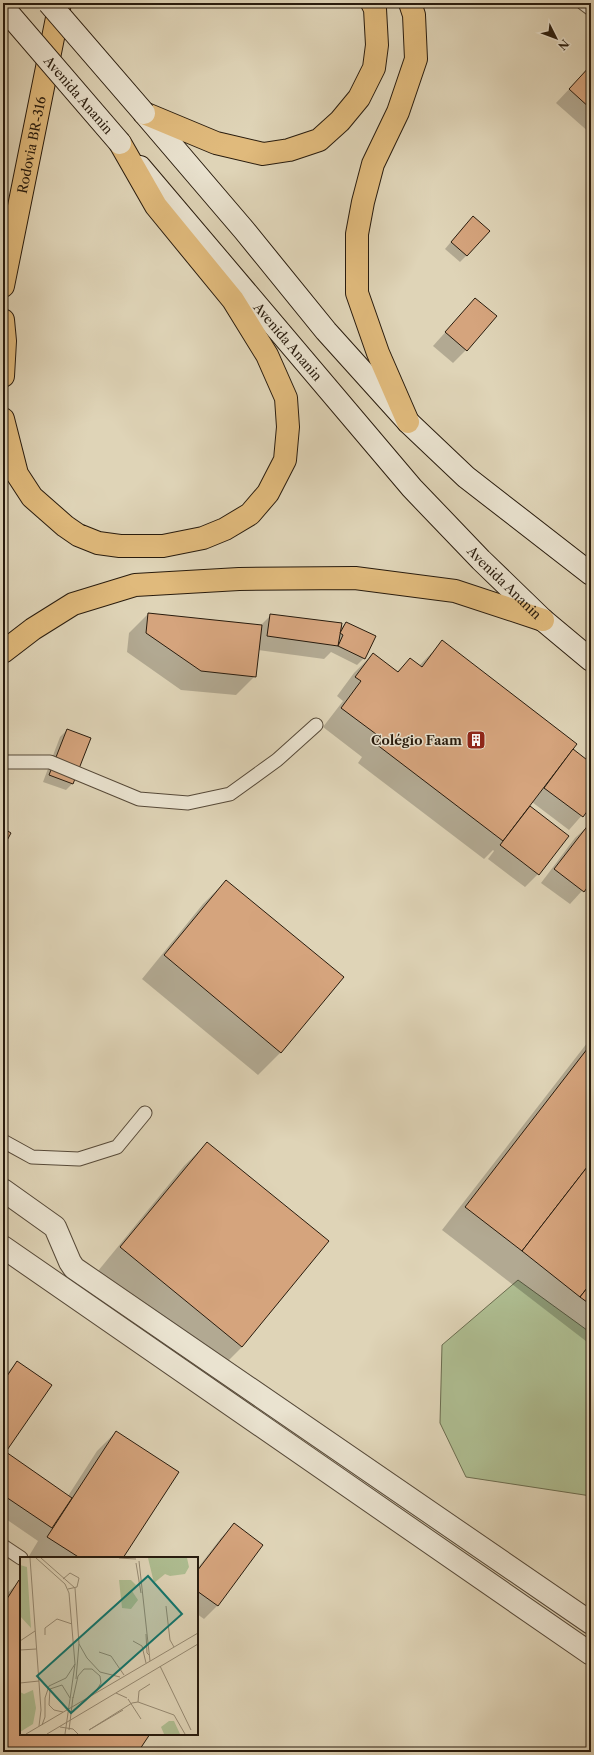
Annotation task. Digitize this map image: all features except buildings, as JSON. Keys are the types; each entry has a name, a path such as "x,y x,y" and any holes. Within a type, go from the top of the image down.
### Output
{"highway":[{"name":"Rodovia BR-316","path":"3,286 60,3"},
{"path":"144,113 216,143 263,154 289,150 319,140 340,121 359,98 374,68 377,45 375,10 372,3"},
{"path":"408,422 378,353 357,293 357,234 363,202 373,164 398,112 416,59 414,15 410,3"},
{"path":"3,419 17,474 32,497 65,526 78,535 98,543 120,546 163,546 203,538 225,529 250,514 268,492 285,460 288,427 286,398 267,355 233,300 156,206 120,143"},
{"path":"3,320 3,376"},
{"path":"3,652 32,629 73,604 135,585 239,579 355,578 455,591 543,620"}],"main road":[{"path":"49,3 244,230 326,331 408,422 466,477 591,574"},
{"name":"Avenida Ananin","path":"3,7 412,488 481,560 543,620 591,660"},
{"path":"3,1190 55,1227 74,1268 591,1623"},
{"path":"3,1247 591,1654"},
{"path":"61,1287 74,1268"}],"lane":[{"path":"583,3 591,9"},
{"path":"3,762 50,762 139,799 188,803 230,794 277,760 316,724"},
{"path":"3,1141 32,1157 79,1159 117,1147 145,1113"},
{"path":"3,1546 20,1557"}],"green space":[{"path":"518,1280 591,1333 591,1496 466,1477 440,1423 442,1345"}],"place":[{"name":"Colégio Faam","path":"476,740"}]}
